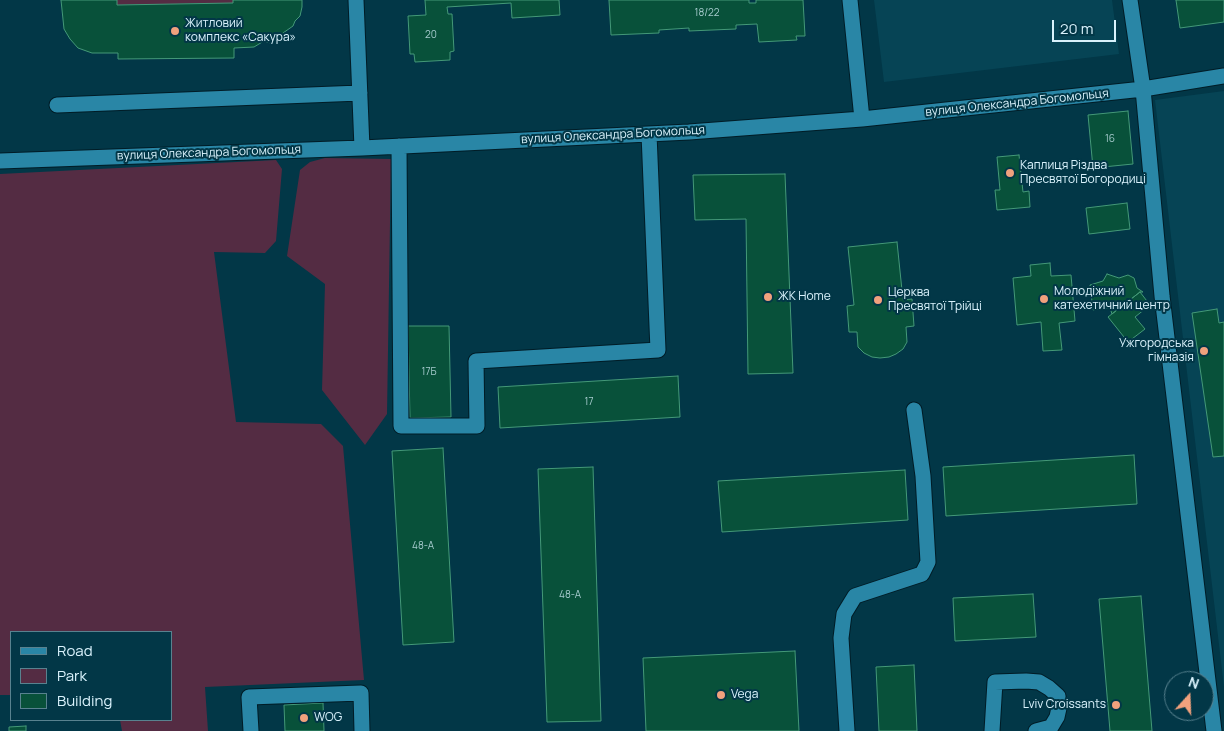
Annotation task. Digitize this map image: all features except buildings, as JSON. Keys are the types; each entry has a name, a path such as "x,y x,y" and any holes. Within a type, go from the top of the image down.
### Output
{"street":[{"path":"356,0 362,148"},
{"path":"850,0 862,119"},
{"path":"1130,0 1144,89 1162,296 1214,731"},
{"name":"вулиця Олександра Богомольця","path":"0,161 362,148 649,134 862,119 1144,89 1224,76"},
{"path":"57,105 360,93"},
{"path":"399,146 401,426 477,426 476,361 658,350 649,134"},
{"path":"847,731 841,638 844,614 855,596 922,574 928,562 923,476 914,410"},
{"path":"992,731 995,682 1026,681 1039,682 1058,696 1059,708 1051,727 1036,731"},
{"path":"251,731 250,697 361,693 362,731"}],"shaded area":[{"path":"874,0 1112,0 1119,54 884,82"},
{"name":"Ужгородська гімназія","path":"1224,91 1224,687 1155,100"}],"green space":[{"path":"117,0 233,0 233,3 117,5"},
{"path":"325,158 391,159 387,414 365,445 322,390 325,284 287,256 300,170 310,162"},
{"path":"276,160 282,169 276,241 265,253 214,252 236,422 321,424 343,446 364,680 205,687 208,731 122,731 120,721 172,721 172,631 10,631 10,695 0,695 0,174"}],"place":[{"name":"Житловий комплекс «Сакура»","path":"175,31"},
{"name":"Каплиця Різдва Пресвятої Богородиці","path":"1010,173"},
{"name":"ЖК Home","path":"768,297"},
{"name":"Молодіжний катехетичний центр","path":"1044,299"},
{"name":"Церква Пресвятої Трійці","path":"878,300"},
{"name":"Ужгородська гімназія","path":"1204,351"},
{"name":"Vega","path":"721,695"},
{"name":"Lviv Croissants","path":"1116,705"},
{"name":"WOG","path":"304,718"}]}
